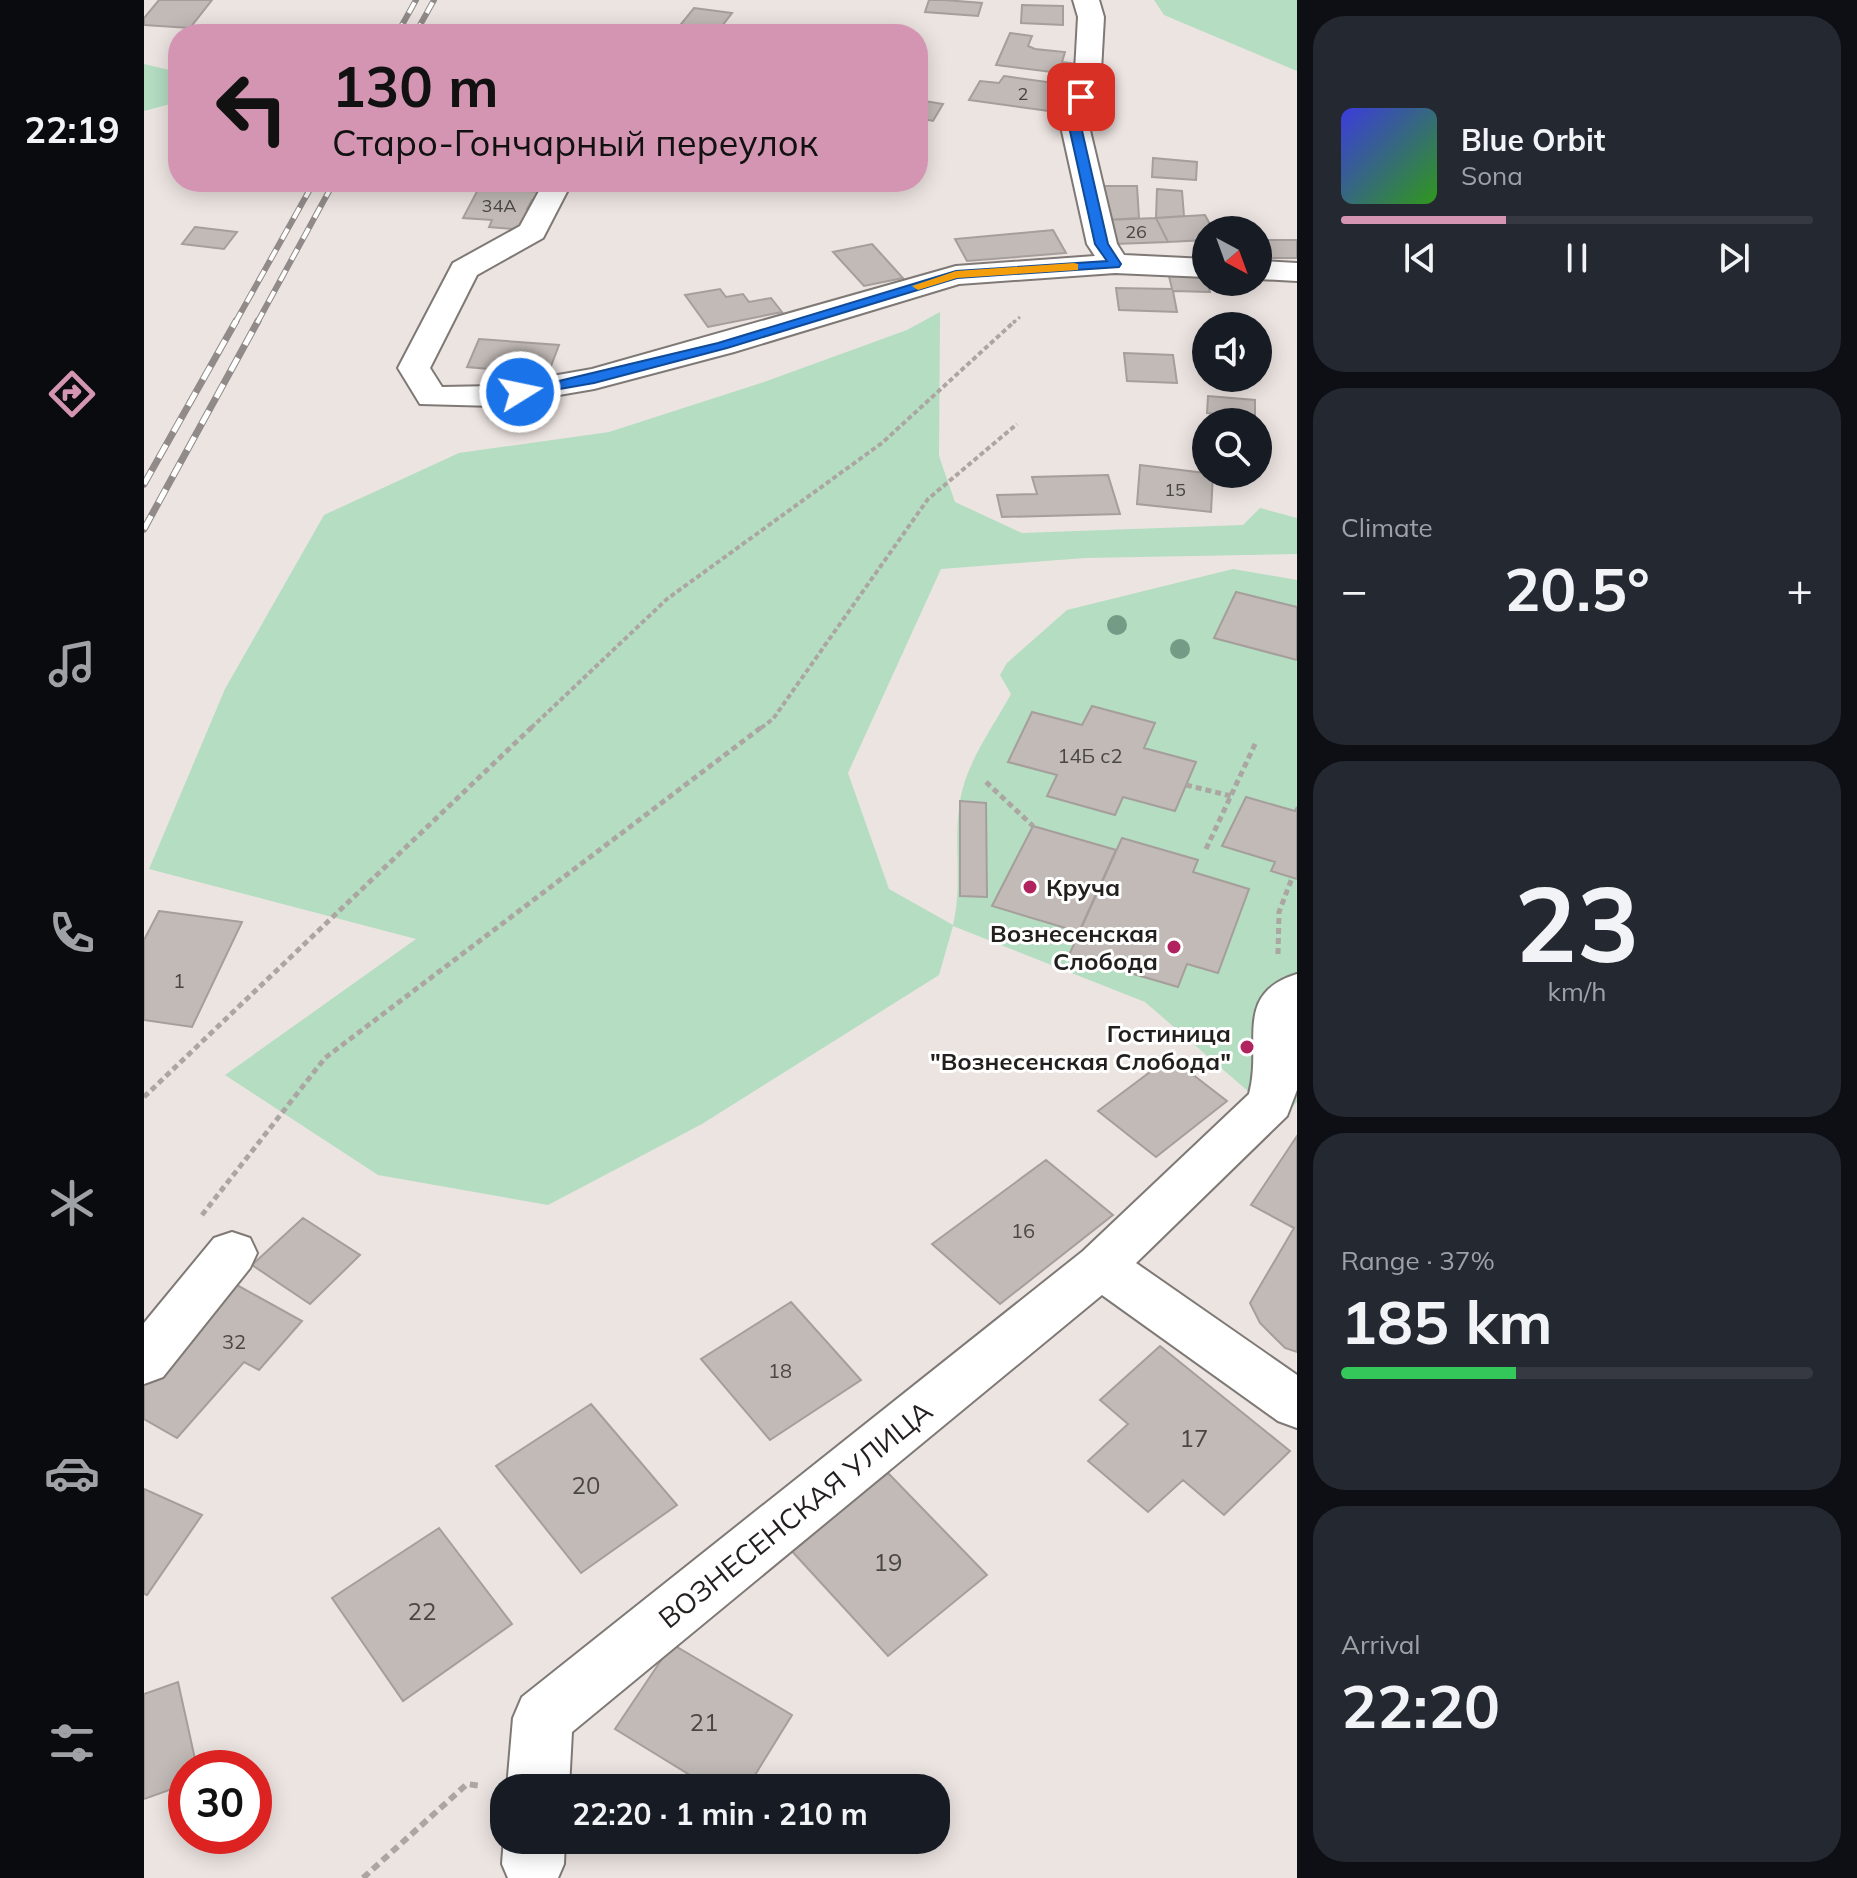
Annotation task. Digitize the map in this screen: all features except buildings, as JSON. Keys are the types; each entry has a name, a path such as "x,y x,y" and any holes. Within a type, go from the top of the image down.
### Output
{"street":[{"path":"1086,0 1091,17 1088,71 1074,122 1102,244 1115,264"},
{"path":"553,192 532,232 464,269 414,368 432,397 495,396 594,379 723,345 956,275 1115,264 1192,267"},
{"path":"1272,271 1297,272"},
{"name":"ВОЗНЕСЕНСКАЯ УЛИЦА","path":"521,1774 543,1718 1101,1266 1270,1103 1278,1073 1277,1007 1297,991"},
{"path":"144,1361 216,1235"},
{"path":"1101,1266 1297,1405"}],"path":[{"path":"144,1097 667,599 882,443 1020,317"},
{"path":"216,1235 325,1058 773,719 928,499 1017,424"},
{"path":"1206,849 1256,742"},
{"path":"986,782 1033,826"},
{"path":"1186,785 1231,796"},
{"path":"1279,912 1292,878"},
{"path":"363,1878 467,1784 490,1786"}],"green space":[{"path":"1154,0 1297,0 1297,71 1164,15"},
{"path":"144,64 168,70 168,105 144,111"},
{"path":"940,312 939,456 955,502 1022,533 1243,525 1260,508 1297,518 1297,554 1085,558 941,569 848,773 889,889 953,925 960,801 974,759 1011,694 1000,675 1007,663 1067,610 1233,569 1297,580 1297,1102 1288,1112 1249,1092 1145,1002 953,926 939,975 702,1124 548,1205 378,1175 225,1075 416,939 149,869 225,689 324,515 459,453 609,432 761,383 907,330"}],"railway":[{"path":"403,24 416,0"},
{"path":"421,24 434,0"},
{"path":"235,323 308,192"},
{"path":"257,323 329,192"},
{"path":"144,484 236,321"},
{"path":"144,529 258,321"}],"slow traffic":[{"path":"918,286 956,275 1074,267"}],"place":[{"name":"Круча","path":"1030,887"},
{"name":"Вознесенская Слобода","path":"1174,947"},
{"name":"Гостиница \"Вознесенская Слобода\"","path":"1247,1047"}],"route":[{"path":"520,392 594,379 723,345 956,275 1115,264 1102,244 1074,122 1081,97"}]}
